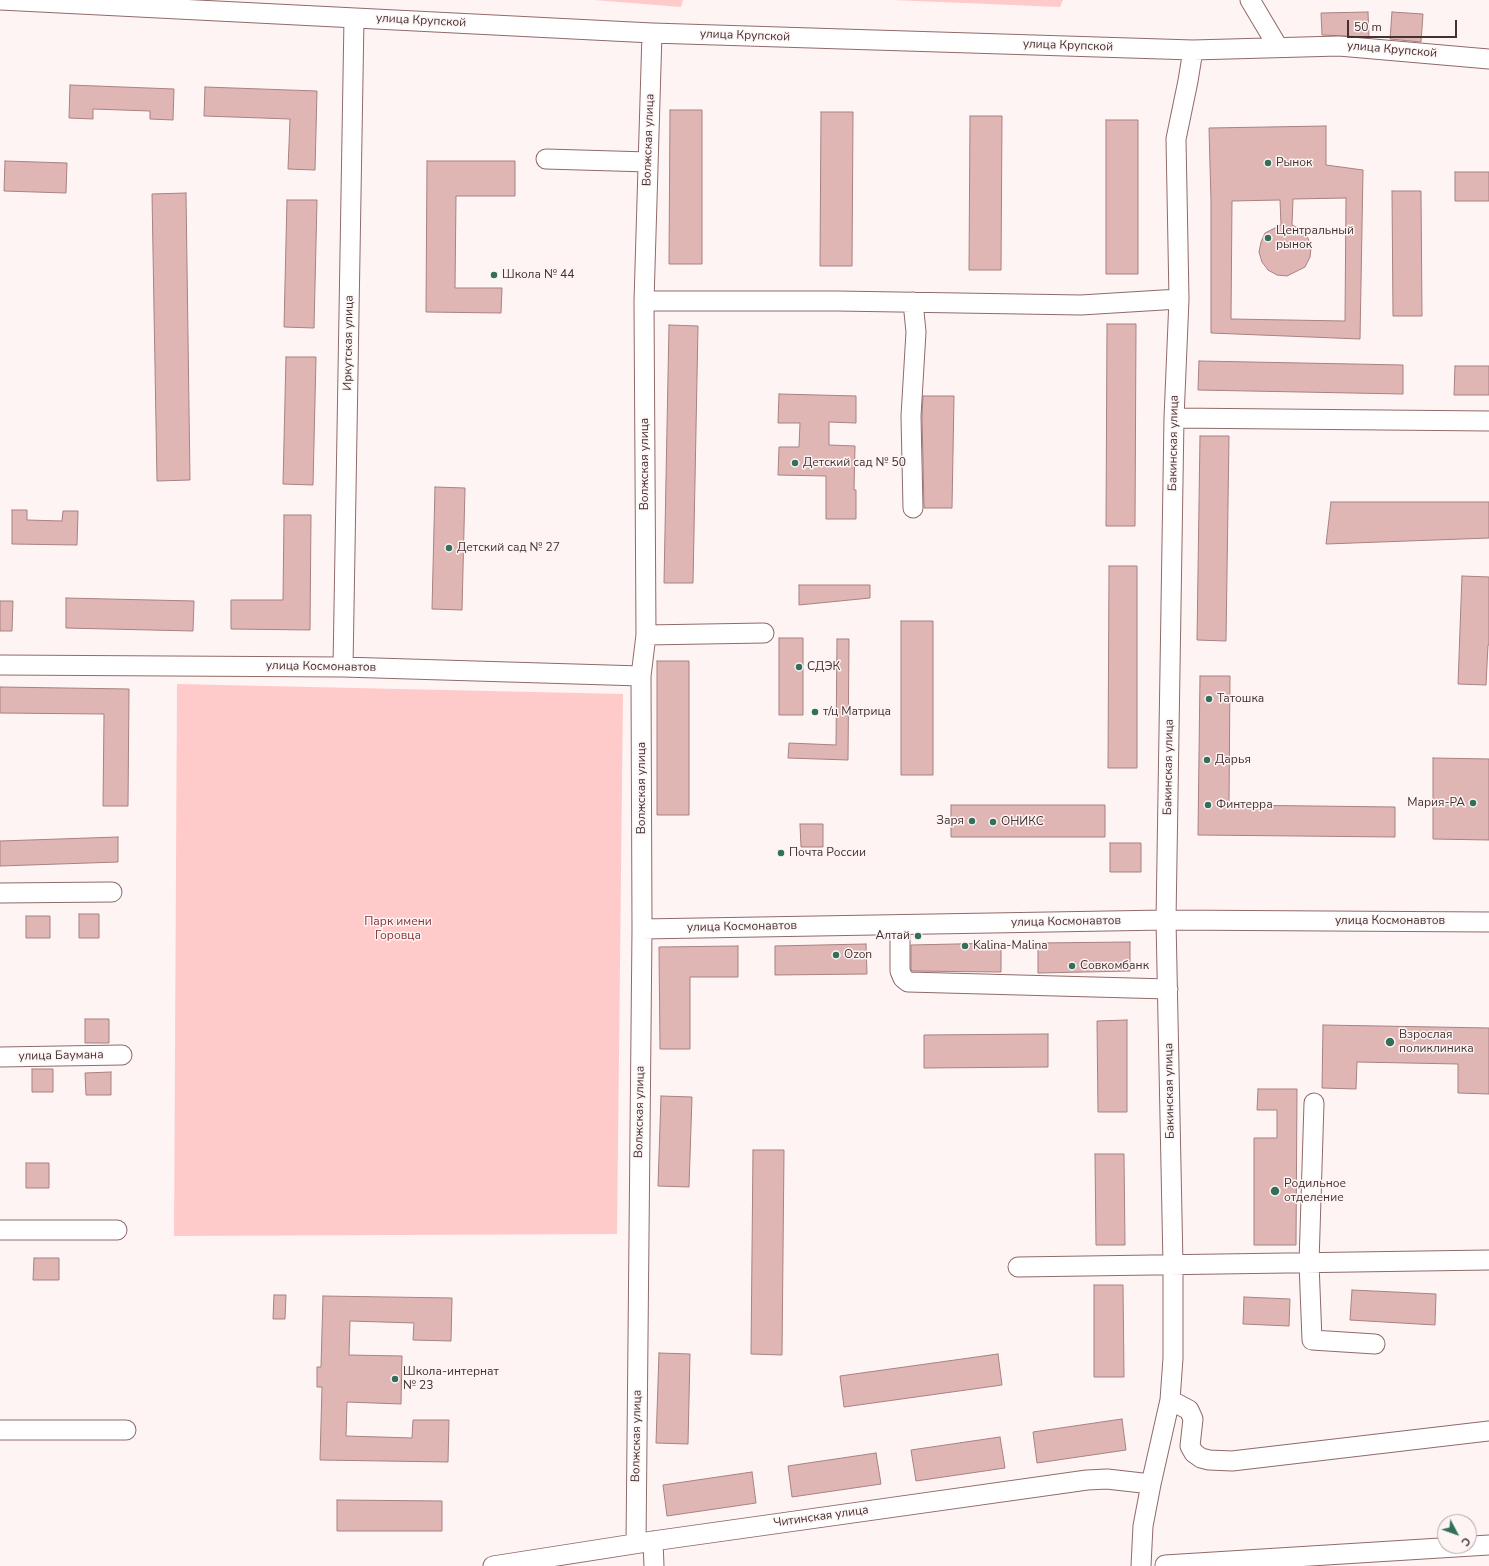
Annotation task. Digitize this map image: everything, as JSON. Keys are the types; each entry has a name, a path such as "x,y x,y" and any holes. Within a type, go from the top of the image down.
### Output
{"street":[{"name":"улица Крупской","path":"0,0 652,33 1193,50 1339,46 1489,59"},
{"path":"1250,0 1278,47"},
{"name":"Иркутская улица","path":"343,667 354,18"},
{"name":"Волжская улица","path":"652,33 644,301 646,636 642,676 642,929 645,1542 654,1566"},
{"name":"Бакинская улица","path":"1141,1566 1143,1526 1170,1400 1173,1358 1173,1266 1166,920 1174,418 1179,299 1176,139 1193,50"},
{"path":"546,159 648,162"},
{"path":"644,301 837,301 1081,305 1179,299"},
{"path":"913,302 916,332 911,416 913,508"},
{"path":"1174,418 1489,421"},
{"path":"646,636 764,633"},
{"name":"улица Космонавтов","path":"0,665 343,667 642,676"},
{"path":"0,893 112,892"},
{"name":"улица Космонавтов","path":"642,929 1166,920 1489,922"},
{"path":"900,925 900,971 903,978 908,982 1168,989"},
{"name":"улица Баумана","path":"0,1057 122,1055"},
{"path":"1314,1103 1309,1263 1312,1340 1375,1344"},
{"path":"0,1230 117,1230"},
{"path":"1018,1267 1173,1266 1489,1260"},
{"path":"1170,1400 1189,1410 1193,1419 1190,1446 1194,1453 1201,1458 1209,1460 1232,1461 1489,1431"},
{"path":"0,1430 126,1430"},
{"name":"Читинская улица","path":"493,1566 645,1542 1087,1480 1107,1479 1151,1484"},
{"path":"1165,1565 1489,1546"}],"green space":[{"path":"594,0 683,0 681,7"},
{"path":"892,0 1063,0 1060,7"},
{"name":"Парк имени Горовца","path":"177,684 623,694 617,1234 174,1236"}],"building":[{"path":"1368,12 1369,37 1322,35 1321,13"},
{"path":"1392,12 1423,14 1421,42 1390,39"},
{"path":"70,85 174,89 173,120 150,119 150,111 93,109 93,119 69,118"},
{"path":"205,87 317,91 315,170 288,169 290,119 204,116"},
{"path":"670,110 702,110 702,264 669,264"},
{"path":"821,112 853,112 852,266 820,266"},
{"path":"970,116 1002,116 1001,270 969,270"},
{"path":"1106,120 1138,120 1138,274 1106,274"},
{"path":"1326,126 1326,165 1363,170 1360,339 1211,333 1211,201 1209,128","holes":["1346,198 1345,321 1231,319 1232,201 1280,200 1281,225 1265,233 1259,252 1262,262 1268,270 1277,275 1287,276 1305,267 1310,257 1311,248 1308,238 1302,230 1292,225 1293,199"]},
{"path":"5,161 67,163 66,193 4,191"},
{"path":"427,161 515,161 515,196 456,196 455,288 502,288 501,313 426,312"},
{"path":"1455,172 1489,172 1489,201 1455,201"},
{"path":"1392,191 1421,191 1422,316 1393,316"},
{"path":"186,193 190,480 157,481 152,194"},
{"path":"287,200 317,200 314,328 284,327"},
{"path":"1107,324 1136,324 1135,526 1106,526"},
{"path":"669,325 698,326 693,583 664,583"},
{"path":"286,357 316,357 313,485 283,484"},
{"path":"1199,361 1403,365 1403,394 1198,390"},
{"path":"1455,366 1489,366 1489,395 1454,395"},
{"name":"Детский сад № 50","path":"779,394 856,396 856,423 829,422 829,445 855,446 854,490 856,490 856,519 826,519 826,476 778,475 779,447 799,447 800,423 778,423"},
{"path":"923,396 954,396 952,508 924,508"},
{"path":"1200,436 1229,436 1226,641 1197,640"},
{"name":"Детский сад № 27","path":"435,487 465,488 462,610 432,609"},
{"path":"1331,502 1489,502 1489,538 1326,544"},
{"path":"12,510 27,510 27,520 62,521 63,511 78,511 77,545 12,544"},
{"path":"284,515 311,515 310,630 231,629 231,600 283,600"},
{"path":"1109,566 1137,566 1137,768 1108,768"},
{"path":"1462,576 1489,577 1489,645 1486,685 1458,684"},
{"path":"799,585 870,585 870,598 799,605"},
{"path":"66,598 194,601 193,631 66,628"},
{"path":"0,601 13,601 12,631 0,631"},
{"path":"901,621 933,621 933,775 901,775"},
{"path":"779,638 803,638 803,715 779,715"},
{"path":"837,639 849,639 848,760 788,758 789,743 836,745"},
{"path":"657,661 689,661 689,815 657,815"},
{"path":"1200,676 1230,676 1229,805 1395,807 1395,837 1198,835"},
{"path":"0,687 129,689 128,806 103,806 104,714 0,713"},
{"path":"1433,758 1489,759 1489,840 1433,839"},
{"path":"951,805 1105,805 1105,837 951,837"},
{"path":"800,824 823,824 823,847 801,847"},
{"path":"118,837 118,862 0,866 0,841"},
{"path":"1110,843 1141,843 1141,872 1110,872"},
{"path":"79,914 99,914 99,938 79,938"},
{"path":"26,916 50,916 50,938 26,938"},
{"path":"1130,942 1130,971 1038,973 1038,943"},
{"path":"1001,943 1001,972 912,971 911,969 911,945"},
{"path":"866,944 867,974 775,975 775,946"},
{"path":"738,946 738,977 690,977 690,1049 660,1049 659,947"},
{"path":"85,1019 109,1019 109,1043 85,1043"},
{"path":"1127,1020 1127,1112 1098,1112 1097,1021"},
{"path":"1323,1025 1489,1028 1489,1094 1458,1093 1458,1064 1357,1062 1356,1089 1322,1088"},
{"path":"1048,1034 1048,1067 924,1068 924,1035"},
{"path":"32,1069 53,1069 53,1092 32,1092"},
{"path":"111,1072 111,1095 86,1095 85,1073"},
{"name":"Родильное отделение","path":"1258,1089 1297,1089 1296,1245 1254,1245 1254,1138 1277,1138 1277,1110 1257,1110"},
{"path":"661,1096 692,1097 689,1187 658,1186"},
{"path":"753,1150 784,1150 782,1355 751,1354"},
{"path":"1095,1154 1124,1154 1125,1245 1096,1245"},
{"path":"26,1163 49,1163 49,1188 26,1188"},
{"path":"34,1258 59,1258 59,1280 33,1280"},
{"path":"1094,1285 1123,1285 1124,1377 1094,1377"},
{"path":"1352,1290 1436,1294 1435,1325 1350,1320"},
{"path":"274,1295 286,1295 285,1319 273,1319"},
{"path":"323,1296 452,1298 451,1341 413,1340 414,1323 350,1321 349,1355 402,1356 401,1404 347,1402 346,1436 412,1438 413,1420 449,1420 448,1462 320,1460 322,1387 317,1387 317,1367 321,1367"},
{"path":"1244,1297 1290,1299 1289,1326 1243,1324"},
{"path":"659,1353 690,1354 688,1444 656,1443"},
{"path":"998,1354 1002,1385 844,1407 840,1376"},
{"path":"1122,1419 1126,1450 1037,1463 1033,1432"},
{"path":"1000,1437 1005,1468 916,1481 911,1450"},
{"path":"876,1453 881,1484 792,1497 788,1466"},
{"path":"752,1472 756,1503 667,1516 663,1485"},
{"path":"337,1500 442,1501 442,1531 337,1531"}],"place":[{"name":"Рынок","path":"1268,163"},
{"name":"Центральный рынок","path":"1268,238"},
{"name":"Школа № 44","path":"494,275"},
{"name":"Детский сад № 50","path":"795,463"},
{"name":"Детский сад № 27","path":"449,548"},
{"name":"СДЭК","path":"799,667"},
{"name":"Татошка","path":"1209,699"},
{"name":"т/ц Матрица","path":"815,712"},
{"name":"Дарья","path":"1207,760"},
{"name":"Мария-РА","path":"1473,803"},
{"name":"Финтерра","path":"1208,805"},
{"name":"Заря","path":"972,821"},
{"name":"ОНИКС","path":"993,822"},
{"name":"Почта России","path":"781,853"},
{"name":"Алтай","path":"918,936"},
{"name":"Kalina-Malina","path":"965,946"},
{"name":"Ozon","path":"836,955"},
{"name":"Совкомбанк","path":"1072,966"},
{"name":"Взрослая поликлиника","path":"1390,1042"},
{"name":"Родильное отделение","path":"1275,1191"},
{"name":"Школа-интернат № 23","path":"395,1379"}]}
